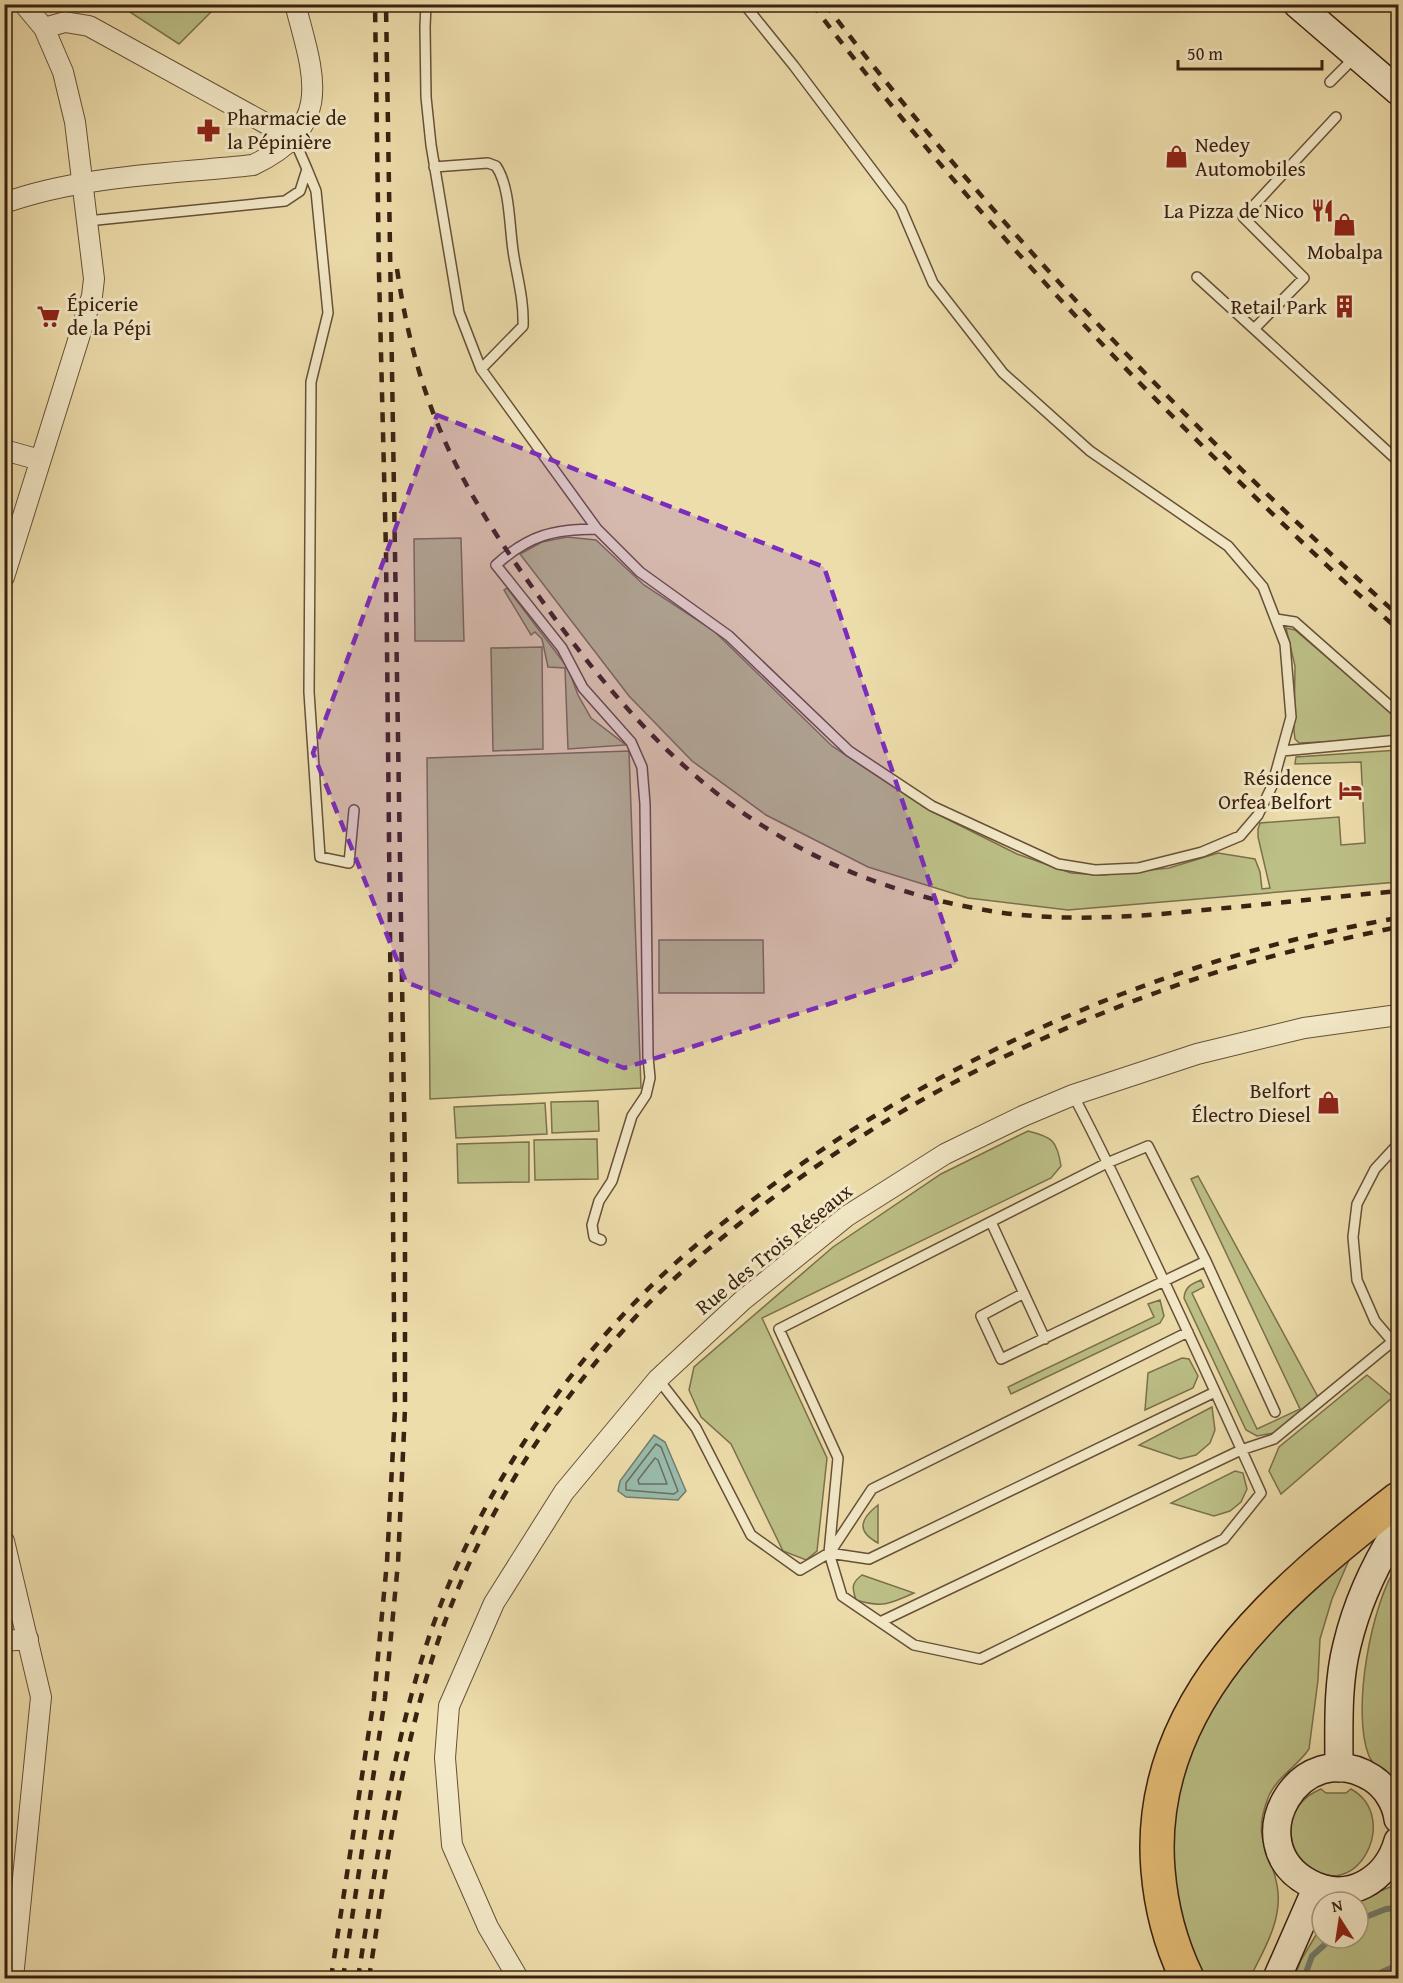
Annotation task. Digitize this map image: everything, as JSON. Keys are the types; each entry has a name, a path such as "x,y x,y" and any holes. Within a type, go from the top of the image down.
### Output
{"highway":[{"path":"1187,1978 1165,1914 1157,1860 1160,1808 1172,1755 1183,1728 1214,1674 1257,1622 1349,1538 1398,1498"}],"main road":[{"path":"1297,4 1398,91"},
{"path":"1339,1768 1340,1698 1346,1646 1369,1578 1398,1528"},
{"path":"1397,1850 1382,1872 1363,1886 1340,1891 1317,1887 1298,1875 1283,1857 1277,1835 1279,1813 1289,1792 1306,1777 1328,1769 1339,1768 1365,1774 1376,1781 1386,1790 1393,1802 1398,1819"},
{"path":"1277,1978 1317,1887"}],"street":[{"path":"4,577 92,296 94,279 75,122 63,72 44,28 24,4"},
{"path":"4,203 24,196 82,183 253,165 272,156 294,139 309,116 314,89 310,62 295,4"},
{"path":"44,28 65,22 89,27 294,139"},
{"path":"4,450 40,460"},
{"name":"Rue des Trois Réseaux","path":"518,1978 488,1927 452,1845 445,1758 449,1706 494,1603 564,1492 658,1379 743,1300 847,1216 945,1154 1023,1116 1073,1095 1197,1054 1304,1028 1398,1015"},
{"path":"4,1541 41,1697 13,1978"},
{"path":"4,1641 28,1639"}],"lane":[{"path":"426,4 426,98 434,167 459,312 481,369 597,529 640,572 729,636 849,751 932,806 1058,864 1095,870 1138,868 1202,852 1240,836 1258,815 1272,786 1291,717 1285,644 1263,587 1228,546 1090,451 1003,373 933,283 901,208 794,66 744,4"},
{"path":"1330,82 1356,55"},
{"path":"1254,329 1304,278 1243,217 1336,117"},
{"path":"294,139 316,191 328,313 310,382 309,692 320,857 349,863 354,810"},
{"path":"434,167 488,163 496,166 504,185 524,309 523,326 481,369"},
{"path":"87,221 285,201 300,191 307,169"},
{"path":"1197,277 1398,461"},
{"path":"597,529 547,532 530,539 496,565 562,648 583,688 631,742 642,767 650,1078 646,1095 632,1116 612,1181 597,1209 592,1225 594,1237 601,1240"},
{"path":"1276,619 1295,622 1398,713"},
{"path":"1281,751 1398,740"},
{"path":"1073,1095 1107,1163 1165,1281 1261,1493 1224,1539 980,1659 914,1645 842,1596 829,1553 838,1458 779,1329 1107,1163 1148,1146 1206,1261 1275,1412"},
{"path":"880,1622 1241,1450 1274,1439 1397,1342 1375,1321 1357,1280 1353,1236 1357,1203 1375,1169 1398,1144"},
{"path":"991,1222 1045,1339"},
{"path":"1023,1293 981,1316 1001,1359 1206,1261"},
{"path":"658,1379 696,1428 751,1535 800,1570 829,1553 872,1489 1188,1332"},
{"path":"829,1553 870,1559 1215,1392"}],"highlighted area":[{"path":"437,415 824,567 957,964 624,1068 406,982 313,753"}],"green space":[{"path":"125,4 218,5 179,44 122,7"},
{"path":"567,537 596,540 644,585 714,631 832,746 927,809 1017,854 1071,873 1102,875 1169,868 1218,853 1255,859 1260,872 1262,889 1270,888 1258,837 1260,823 1339,817 1341,845 1365,843 1361,762 1295,764 1296,757 1398,750 1398,882 1068,910 968,898 868,867 766,815 692,761 629,696 520,554 542,542"},
{"path":"461,538 464,641 415,641 414,539"},
{"path":"507,588 568,668 578,695 591,718 626,745 568,749 565,668 548,667 542,639 535,632 531,635 504,590"},
{"path":"1286,628 1295,630 1398,718 1398,736 1299,743 1295,739 1294,731 1295,666"},
{"path":"542,647 543,749 493,751 491,648"},
{"path":"629,751 641,1088 430,1099 427,758"},
{"path":"659,940 763,940 764,993 659,993"},
{"path":"598,1101 599,1131 552,1133 551,1102"},
{"path":"545,1103 547,1134 456,1138 454,1107"},
{"path":"1028,1131 1048,1138 1058,1150 1061,1166 1051,1178 762,1318 827,1458 817,1551 806,1560 783,1551 731,1444 701,1417 689,1390 694,1367 833,1247 941,1174"},
{"path":"597,1139 598,1179 535,1180 534,1140"},
{"path":"529,1142 529,1182 458,1183 457,1144"},
{"path":"1198,1176 1318,1397 1274,1433 1257,1436 1246,1430 1184,1298 1189,1286 1201,1280 1204,1287 1192,1293 1257,1429 1300,1409 1191,1179"},
{"path":"1160,1300 1164,1316 1160,1323 1011,1394 1008,1387 1154,1317 1148,1304"},
{"path":"1182,1358 1189,1359 1198,1376 1193,1388 1145,1410 1148,1373"},
{"path":"1367,1375 1393,1397 1281,1494 1269,1471 1279,1447"},
{"path":"1212,1407 1215,1430 1210,1443 1196,1455 1180,1459 1139,1445"},
{"path":"1235,1471 1243,1473 1247,1489 1241,1502 1230,1511 1214,1516 1171,1503"},
{"path":"878,1505 878,1543 866,1534 863,1525 867,1515"},
{"path":"1359,1537 1332,1599 1320,1639 1318,1680 1309,1749 1276,1784 1263,1814 1262,1837 1276,1878 1278,1892 1274,1926 1250,1978 1199,1978 1184,1944 1167,1819 1208,1698"},
{"path":"1398,1564 1398,1792 1369,1756 1364,1737 1362,1713 1363,1686 1372,1630 1388,1582"},
{"path":"862,1575 914,1593 886,1604 856,1600 853,1586"},
{"path":"1321,1789 1326,1793 1346,1793 1351,1789 1366,1802 1373,1819 1372,1837 1366,1854 1355,1867 1340,1875 1323,1874 1305,1863 1295,1851 1292,1841 1291,1825 1294,1813 1305,1799"},
{"path":"1395,1885 1398,1886 1398,1978 1294,1978 1310,1945 1310,1950 1370,1950 1370,1895"}],"water":[{"path":"654,1435 665,1442 686,1491 678,1500 626,1497 618,1491 620,1481"}],"waterway":[{"path":"1370,1915 1386,1909 1398,1908"},
{"path":"1304,1978 1312,1956 1319,1950"},
{"path":"1380,1978 1382,1972 1398,1965"}],"railway":[{"path":"331,1978 374,1698 387,1562 395,1410 386,552 375,4"},
{"path":"343,1978 385,1698 398,1563 405,1409 405,1164 386,4"},
{"path":"812,4 957,184 1060,299 1222,465 1398,629"},
{"path":"825,4 957,167 1097,323 1245,472 1398,615"},
{"path":"397,269 413,348 438,425 471,493 511,557 565,632 646,729 707,786 776,834 828,862 882,884 939,901 1023,915 1075,918 1178,913 1398,891"},
{"path":"358,1978 383,1822 405,1719 435,1619 455,1570 497,1487 547,1408 575,1371 637,1300 704,1239 810,1158 877,1114 1018,1038 1091,1006 1166,978 1242,954 1320,934 1398,918"},
{"path":"369,1978 392,1833 411,1736 423,1689 455,1596 492,1518 536,1444 586,1374 643,1309 733,1229 831,1156 935,1092 990,1064 1101,1014 1187,982 1277,955 1398,927"}],"place":[{"name":"Pharmacie de la Pépinière","path":"209,130"},
{"name":"Nedey Automobiles","path":"1177,157"},
{"name":"La Pizza de Nico","path":"1322,211"},
{"name":"Mobalpa","path":"1345,224"},
{"name":"Retail Park","path":"1345,307"},
{"name":"Épicerie de la Pépi","path":"49,316"},
{"name":"Résidence Orfea Belfort","path":"1350,790"},
{"name":"Belfort Électro Diesel","path":"1329,1103"}]}
